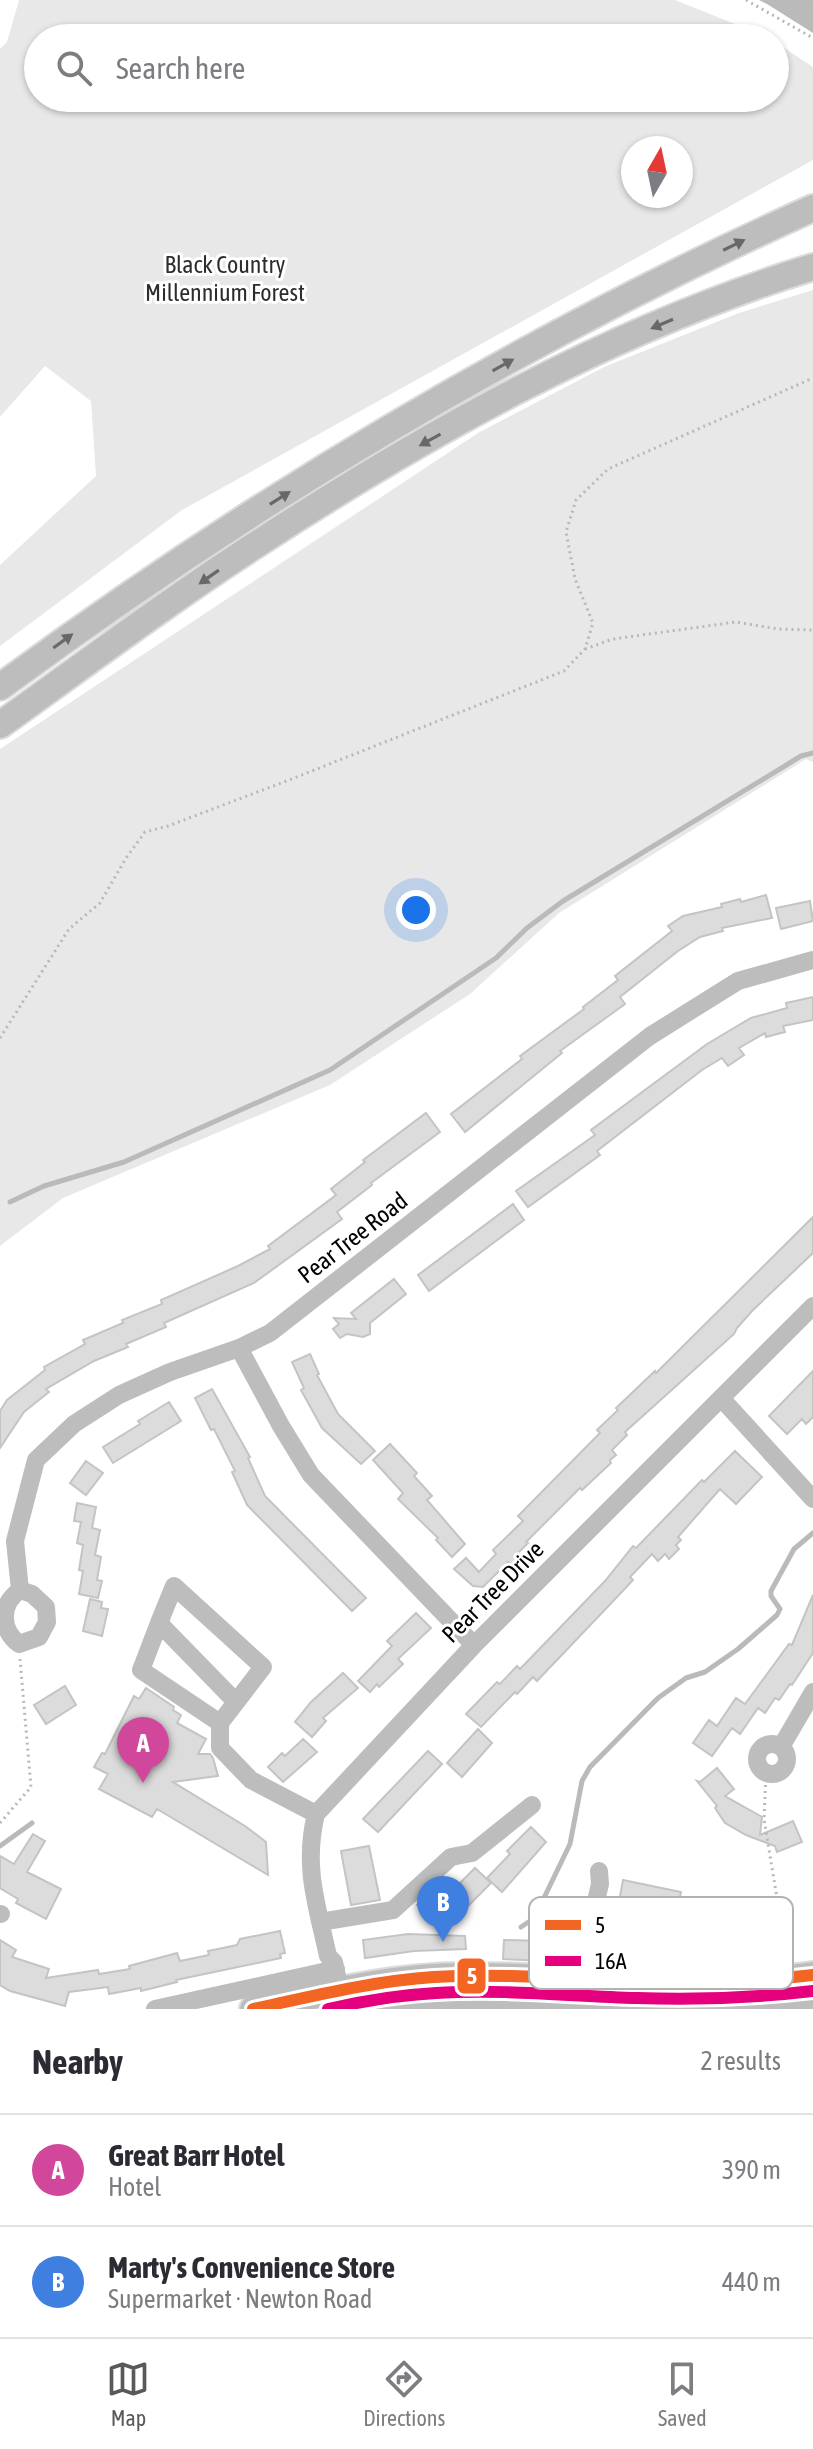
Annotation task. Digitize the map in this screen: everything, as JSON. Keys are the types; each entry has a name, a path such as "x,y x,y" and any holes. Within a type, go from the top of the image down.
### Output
{"highway":[{"path":"0,687 107,608 401,422 574,326 742,240 813,208"},
{"path":"0,725 257,544 401,456 569,363 759,283 813,267"},
{"path":"253,2009 334,1985 432,1977 529,1978"},
{"path":"381,2009 437,2001 500,1999 653,2008 722,2007 813,1996"}],"street":[{"name":"Pear Tree Road","path":"20,1590 15,1541 36,1460 74,1424 119,1395 270,1333 650,1036 738,981 813,960"},
{"name":"Pear Tree Drive","path":"316,1814 474,1645 813,1306"},
{"path":"239,1348 311,1475 474,1645"},
{"path":"721,1398 813,1499"},
{"path":"155,2009 334,1985 310,1875 311,1834 316,1814 251,1780 220,1748 220,1723 263,1667 174,1586 141,1670 220,1723"},
{"path":"20,1590 32,1594 46,1607 47,1622 39,1637 19,1644 8,1638 2,1629 0,1617 10,1596 20,1590"},
{"path":"159,1623 236,1702"},
{"path":"766,1773 757,1760 759,1752 766,1746 775,1744 781,1747 813,1692"},
{"path":"320,1922 393,1910 451,1857 472,1853 532,1805"},
{"path":"597,1897 599,1871"}],"path":[{"path":"746,0 788,24"},
{"path":"789,24 813,38"},
{"path":"0,1038 69,929 100,903 145,832 289,780 564,671 585,649 593,623 575,579 566,532 576,500 608,469 813,378"},
{"path":"585,649 613,639 736,622 778,629 813,630"},
{"path":"0,1823 31,1787 19,1644"},
{"path":"766,1773 764,1819 781,1897"},
{"path":"793,1943 802,1977"}],"green space":[{"name":"Black Country Millennium Forest","path":"19,0 675,0 735,24 24,24 24,112 789,112 789,51 813,67 813,160 182,510 0,646 0,565 96,476 91,401 45,366 0,417 0,49 7,42"},
{"path":"813,290 813,762 806,759 559,913 470,994 330,1085 63,1198 0,1246 0,749 478,433 604,367 739,313"}],"shaded area":[{"path":"759,0 813,0 813,33 767,4"}],"building":[{"path":"766,895 772,918 722,928 723,931 700,937 678,951 620,997 625,1004 560,1051 562,1053 465,1132 451,1114 618,980 615,976 672,931 668,926 683,916 722,907 721,904 740,899 741,902"},
{"path":"810,901 813,921 781,929 776,908"},
{"path":"813,997 813,1020 783,1026 785,1032 766,1037 765,1033 739,1048 744,1055 728,1066 722,1058 702,1070 597,1151 600,1155 528,1207 516,1191 595,1135 591,1130 707,1044 751,1018 787,1008 786,1003"},
{"path":"426,1113 440,1132 337,1212 342,1219 254,1283 164,1323 166,1327 126,1344 128,1347 94,1361 46,1389 49,1392 24,1412 0,1448 0,1411 7,1400 45,1370 44,1367 85,1344 83,1340 270,1249 268,1246 336,1195 331,1189 365,1162 363,1160"},
{"path":"513,1204 524,1220 429,1291 418,1275"},
{"path":"813,1217 813,1253 752,1311 734,1334 625,1432 627,1435 612,1450 616,1455 610,1460 611,1463 582,1490 580,1488 526,1542 518,1553 521,1555 511,1565 508,1562 483,1587 473,1586 454,1569 466,1558 479,1572 496,1554 493,1550 523,1521 518,1516 600,1433 597,1430 618,1410 616,1408 656,1373"},
{"path":"394,1279 406,1294 370,1323 370,1334 363,1337 347,1334 340,1338 333,1329 339,1324 334,1318 356,1319 351,1313"},
{"path":"310,1354 317,1375 338,1414 375,1451 361,1464 322,1428 301,1390 304,1388 292,1362"},
{"path":"813,1371 813,1417 806,1424 802,1419 787,1434 769,1416"},
{"path":"212,1389 250,1457 265,1496 366,1598 352,1611 247,1505 232,1472 235,1471 195,1398"},
{"path":"169,1402 181,1421 113,1463 103,1447"},
{"path":"390,1444 417,1473 414,1476 432,1496 427,1500 465,1544 452,1557 436,1540 438,1538 398,1499 403,1493 373,1460"},
{"path":"735,1451 762,1477 736,1504 720,1489 678,1537 681,1540 676,1545 679,1549 669,1559 665,1554 658,1561 652,1554 630,1577 633,1580 537,1681 533,1677 481,1727 466,1714 497,1682 500,1684 517,1666 520,1669 605,1581 633,1546 636,1548"},
{"path":"86,1461 103,1473 86,1495 70,1483"},
{"path":"77,1503 96,1507 92,1528 100,1530 95,1555 101,1557 97,1580 102,1581 98,1598 79,1594 83,1545 77,1543 81,1522 74,1521"},
{"path":"813,1595 813,1653 792,1685 779,1700 775,1698 765,1713 758,1708 740,1734 732,1728 712,1756 693,1743 709,1720 717,1726 736,1698 745,1704 789,1644 792,1645"},
{"path":"90,1599 102,1602 101,1608 108,1609 102,1636 83,1631"},
{"path":"416,1613 431,1628 398,1659 403,1664 370,1692 358,1681 392,1646 387,1641"},
{"path":"343,1673 358,1688 323,1718 326,1721 312,1737 295,1722 311,1702"},
{"path":"65,1686 76,1705 46,1724 34,1705"},
{"path":"146,1688 174,1707 173,1710 181,1715 177,1723 206,1739 198,1754 210,1754 218,1776 173,1782 266,1842 268,1875 157,1809 152,1817 99,1789 108,1774 94,1767 102,1753 105,1754 134,1696 139,1699"},
{"path":"478,1729 492,1743 462,1777 447,1763"},
{"path":"303,1739 317,1752 283,1782 268,1767"},
{"path":"428,1751 442,1764 378,1832 363,1819"},
{"path":"717,1768 734,1789 725,1796 762,1817 760,1835 793,1821 802,1842 777,1852 775,1846 725,1823 715,1808 717,1806 697,1781 700,1782"},
{"path":"531,1827 546,1842 502,1892 487,1878 510,1854 507,1851"},
{"path":"33,1834 45,1841 27,1872 61,1889 46,1919 16,1903 18,1899 0,1888 0,1856 14,1864"},
{"path":"369,1846 380,1900 351,1905 341,1851"},
{"path":"475,1868 491,1883 468,1906 452,1891"},
{"path":"623,1880 681,1892 680,1897 620,1897"},
{"path":"442,1882 457,1897 433,1921 417,1905"},
{"path":"280,1931 285,1953 280,1954 281,1958 176,1980 141,1991 141,1988 109,1994 108,1987 69,1992 65,2006 10,1991 0,1985 0,1940 16,1950 12,1957 49,1969 46,1978 98,1970 99,1974 130,1969 129,1966 177,1953 180,1961 237,1945 240,1939"},
{"path":"408,1934 465,1936 466,1949 414,1951 365,1958 363,1940"},
{"path":"504,1940 529,1941 529,1960 503,1959"}],"waterway":[{"path":"10,1202 44,1186 124,1162 330,1070 496,958 527,928 563,901 801,756 813,753"},
{"path":"544,1897 570,1844 582,1781 590,1767 658,1698 686,1678 705,1672 738,1649 777,1615 780,1609 771,1591 794,1549 813,1533"},
{"path":"0,1846 32,1823"},
{"path":"521,1927 529,1922"}],"transit line":[{"name":"5","path":"793,1977 813,1975"},
{"name":"5","path":"253,2009 366,1985 411,1979 529,1977"},
{"name":"16A","path":"328,2009 395,1997 461,1992 681,1999 813,1991"}],"place":[{"name":"Great Barr Hotel","path":"143,1783"},
{"name":"Marty's Convenience Store","path":"443,1942"}]}
